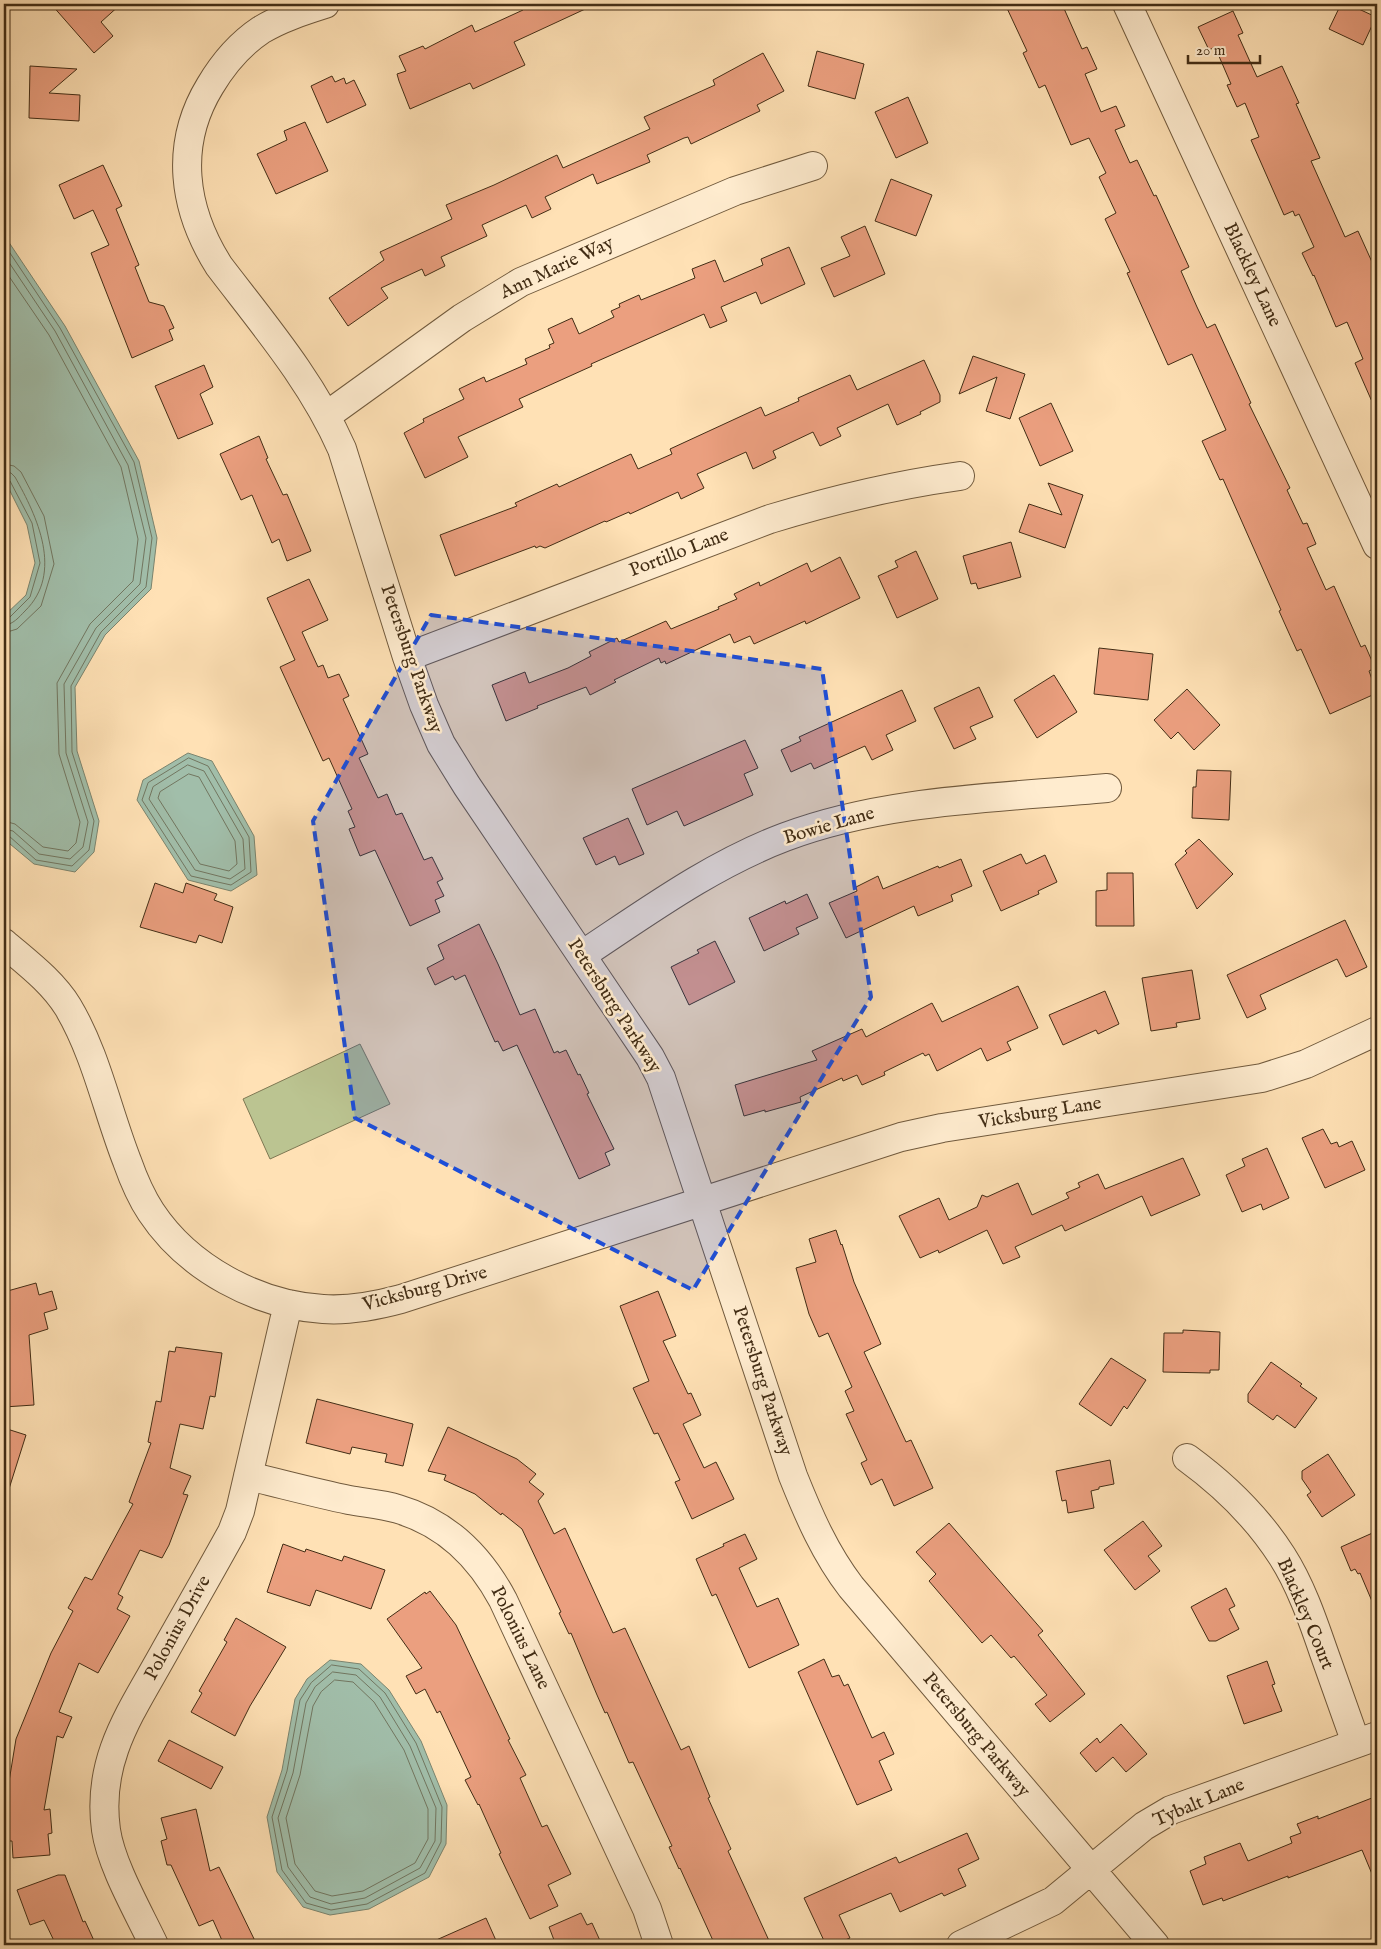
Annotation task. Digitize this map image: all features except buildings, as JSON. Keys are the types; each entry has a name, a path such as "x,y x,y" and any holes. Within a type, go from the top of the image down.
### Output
{"street":[{"name":"Petersburg Parkway","path":"325,4 281,20 260,31 243,45 218,71 197,111 188,145 186,168 188,191 197,225 219,266 308,384 342,449 407,657 424,705 441,744 467,786 650,1057 661,1078 793,1476 810,1519 831,1560 858,1595 1154,1945"},
{"name":"Blackley Lane","path":"1128,4 1377,545"},
{"name":"Ann Marie Way","path":"326,416 462,318 521,282 728,194 813,166"},
{"name":"Portillo Lane","path":"407,657 770,519 825,502 870,491 960,476"},
{"name":"Bowie Lane","path":"582,955 684,888 723,865 779,839 815,827 863,814 910,806 1107,788"},
{"name":"Vicksburg Drive","path":"4,943 46,980 67,1006 89,1046 127,1161 151,1212 180,1246 216,1274 260,1296 288,1304 333,1309 367,1307 387,1303 505,1266 702,1200"},
{"name":"Vicksburg Lane","path":"702,1200 868,1146 926,1131 1262,1078 1311,1062 1377,1031"},
{"name":"Polonius Drive","path":"154,1945 112,1853 106,1831 104,1799 106,1776 119,1734 232,1532 240,1511 288,1304"},
{"name":"Blackley Court","path":"1187,1458 1215,1479 1232,1495 1263,1530 1283,1558 1367,1740"},
{"name":"Polonius Lane","path":"248,1476 349,1500 401,1510 443,1529 478,1560 492,1579 647,1908 658,1945"},
{"name":"Tybalt Lane","path":"961,1945 1053,1901 1144,1826 1171,1810 1367,1740"}],"highlighted area":[{"path":"431,615 822,669 871,997 693,1290 355,1118 313,821"}],"green space":[{"path":"360,1044 390,1104 270,1159 243,1099"}],"water":[{"path":"4,235 65,326 139,461 157,538 151,589 105,635 75,687 77,751 99,821 94,852 75,872 34,864 4,839 4,616 26,595 35,563 27,525 4,479"},
{"path":"188,753 212,761 254,836 257,875 231,891 188,880 137,800 143,780"},
{"path":"330,1660 361,1664 389,1690 421,1741 447,1805 446,1844 429,1877 369,1909 330,1915 303,1907 277,1872 267,1817 282,1770 295,1699 307,1679"}]}
